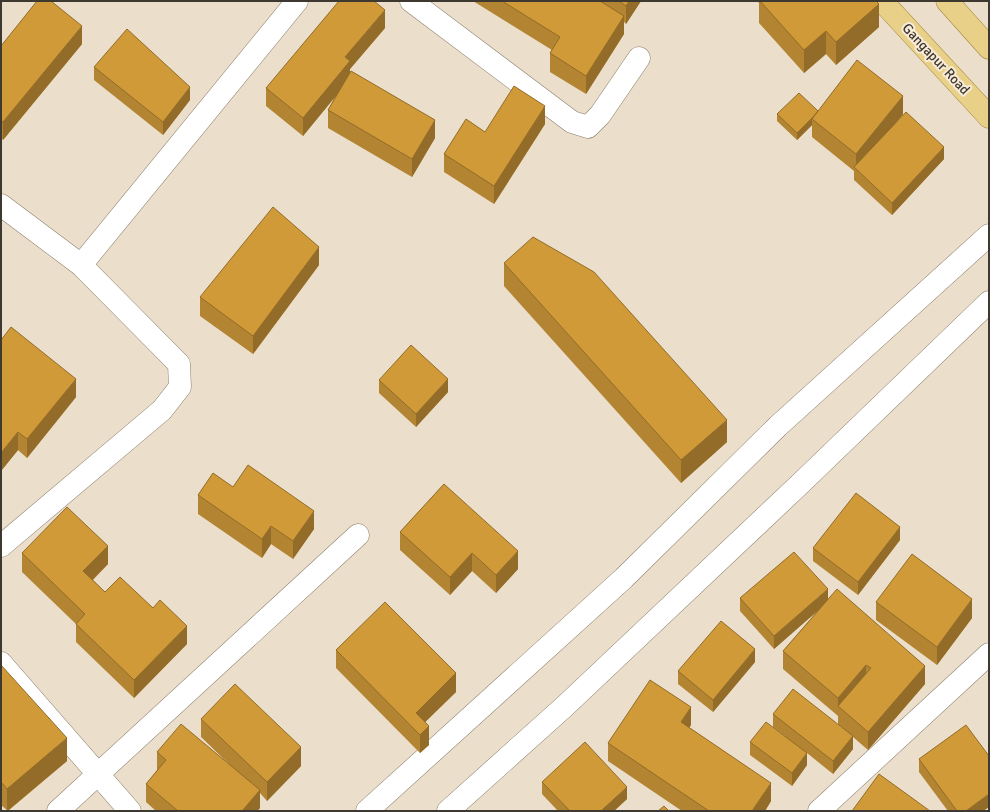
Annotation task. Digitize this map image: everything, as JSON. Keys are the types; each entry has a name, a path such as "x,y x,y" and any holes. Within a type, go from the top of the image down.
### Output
{"main road":[{"name":"Gangapur Road","path":"882,1 989,117"},
{"path":"947,1 989,48"}],"street":[{"path":"82,265 297,1"},
{"path":"411,1 572,122 588,126 600,116 639,58"},
{"path":"1,205 82,265 179,364 180,387 162,410 1,546"},
{"path":"367,811 624,578 778,426 989,235"},
{"path":"448,811 577,695 801,483 989,302"},
{"path":"58,811 358,535"},
{"path":"819,811 989,654"},
{"path":"1,663 130,811"}],"building":[{"path":"37,1 51,1 82,26 3,122 1,120 1,46"},
{"path":"339,1 374,1 385,10 345,57 350,61 303,118 266,88"},
{"path":"502,1 600,1 624,16 586,76 550,53 560,37"},
{"path":"619,1 629,1 626,6"},
{"path":"760,1 876,1 879,4 836,42 826,31 804,50"},
{"path":"127,29 190,87 163,122 94,67"},
{"path":"857,60 903,96 856,154 812,119"},
{"path":"351,71 435,120 412,159 328,110"},
{"path":"514,86 545,106 494,186 444,154 466,119 485,132"},
{"path":"799,93 818,111 797,133 777,114"},
{"path":"906,112 944,147 892,203 854,167"},
{"path":"273,207 319,247 253,336 200,297"},
{"path":"533,237 594,272 727,420 681,460 504,263"},
{"path":"11,327 76,379 27,439 18,432 1,453 1,340"},
{"path":"411,345 448,379 416,414 379,380"},
{"path":"248,465 314,511 293,541 271,526 262,539 198,495 213,473 233,487"},
{"path":"444,484 518,551 496,575 472,553 450,577 400,532"},
{"path":"856,493 900,527 858,582 813,548"},
{"path":"67,507 108,546 83,571 105,592 120,577 153,608 160,600 187,626 134,680 76,624 85,614 22,553"},
{"path":"794,552 828,589 774,636 740,598"},
{"path":"912,554 972,599 937,647 876,602"},
{"path":"837,589 925,666 868,732 838,706 871,668 866,665 838,698 783,651"},
{"path":"385,602 456,673 416,713 429,726 420,735 336,650"},
{"path":"721,621 755,649 713,700 678,671"},
{"path":"1,665 67,738 7,789 1,782"},
{"path":"650,680 691,707 681,722 771,783 752,811 709,811 608,743"},
{"path":"235,684 301,747 267,782 201,719"},
{"path":"793,689 853,736 833,761 773,714"},
{"path":"766,722 807,753 792,773 750,742"},
{"path":"181,724 260,790 242,811 178,811 146,784 166,760 157,752"},
{"path":"966,725 989,756 989,794 966,811 957,811 919,759"},
{"path":"585,742 627,787 601,811 570,811 542,782"},
{"path":"879,774 930,811 852,811"},
{"path":"664,806 669,811 658,811"}]}
